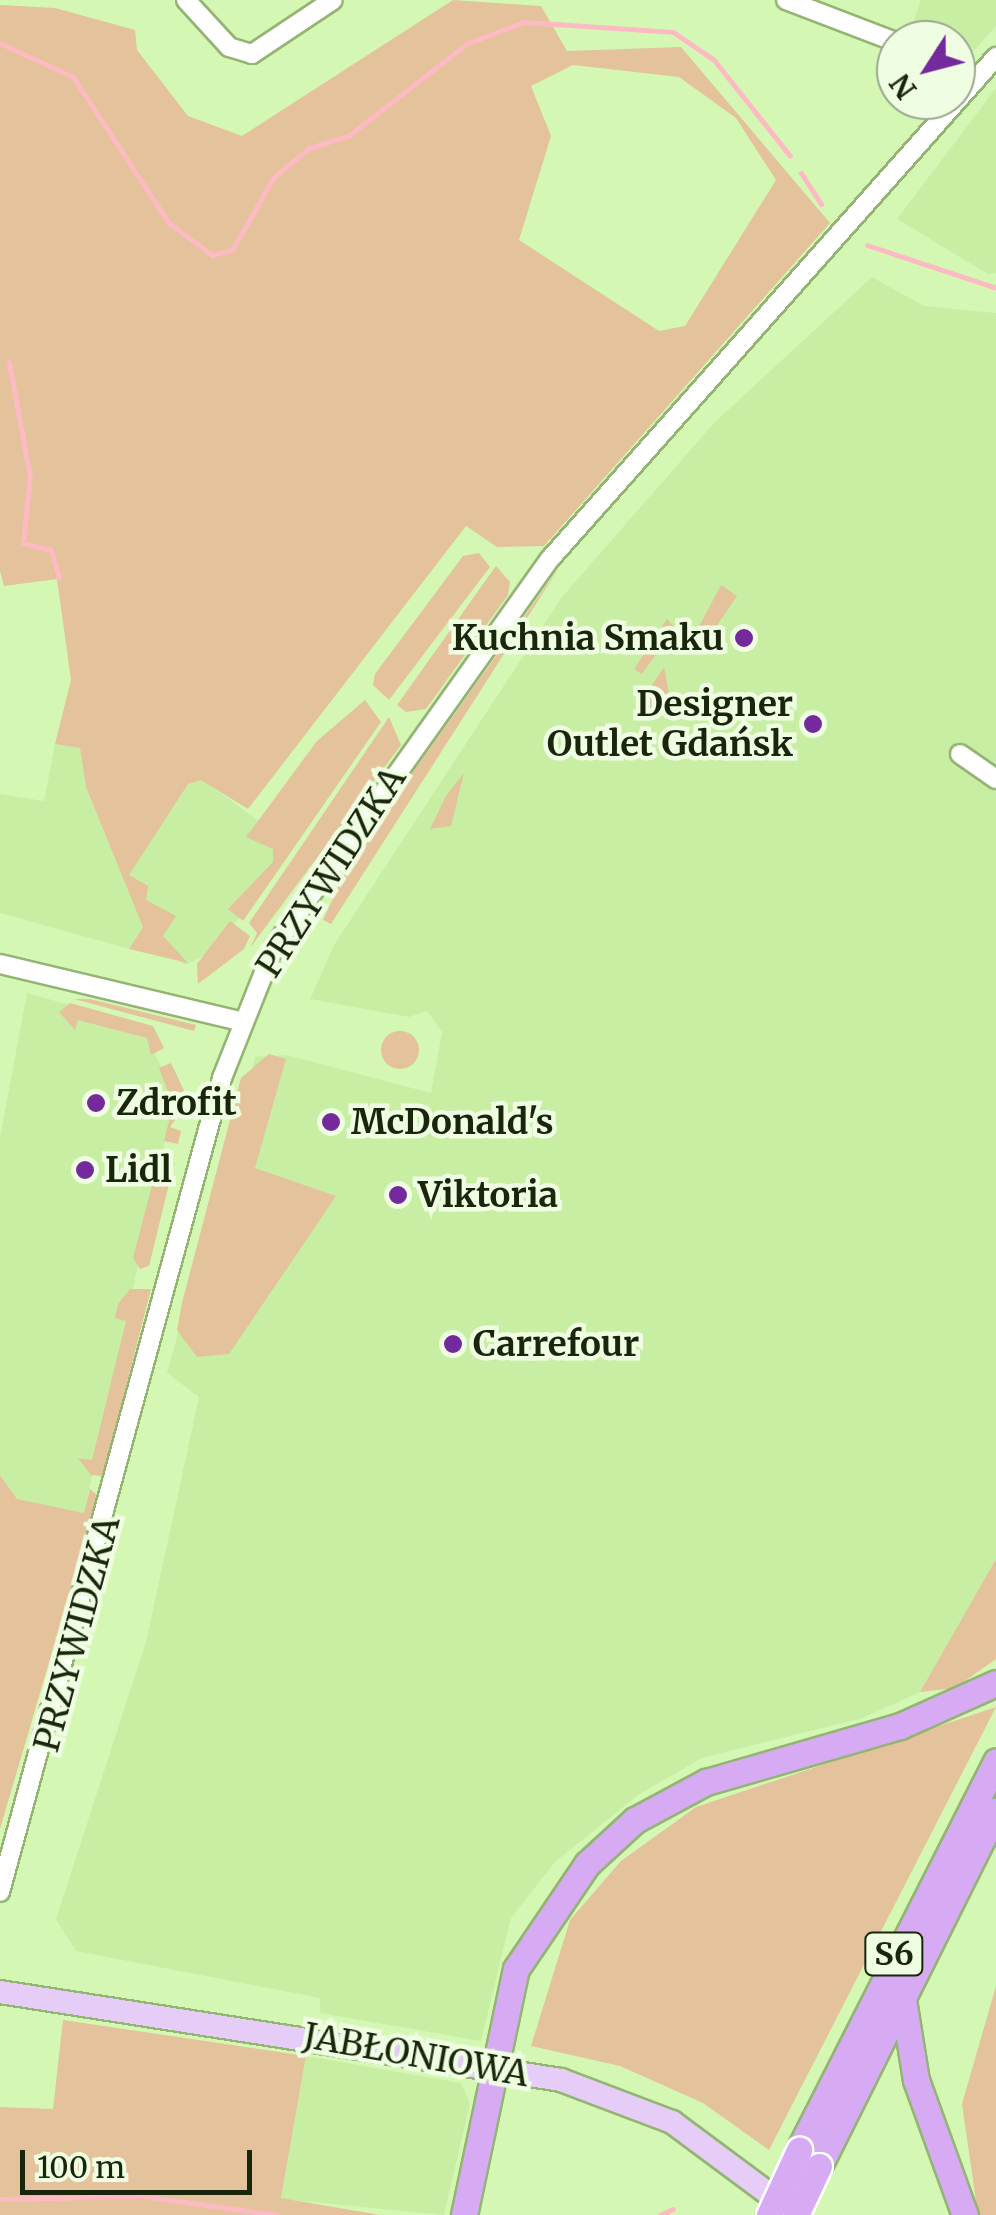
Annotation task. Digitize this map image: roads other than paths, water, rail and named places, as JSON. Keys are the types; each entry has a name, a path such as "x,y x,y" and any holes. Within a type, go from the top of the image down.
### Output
{"highway":[{"path":"464,2215 491,2068 516,1969 546,1915 635,1820 706,1782 900,1726 996,1683"},
{"name":"S6","path":"796,2215 809,2158 996,1761"},
{"name":"S6","path":"769,2215 809,2158 902,1993 996,1811"},
{"path":"902,1993 916,2080 965,2215"}],"main road":[{"name":"JABŁONIOWA","path":"4,1988 491,2068 642,2107 712,2146 796,2215"}],"street":[{"path":"186,0 228,47 252,54 333,0"},
{"path":"786,0 876,34"},
{"name":"PRZYWIDZKA","path":"976,79 996,57"},
{"name":"PRZYWIDZKA","path":"0,1892 240,1021 274,947 550,558 940,120"},
{"path":"960,754 996,778"},
{"path":"0,964 240,1021"}],"waterway":[{"path":"0,43 73,77 169,223 212,255 232,250 273,178 309,148 348,136 468,43 524,22 673,32 714,60 790,156"},
{"path":"801,173 821,204"},
{"path":"867,245 996,288"},
{"path":"9,362 30,477 23,543 51,550 59,578"},
{"path":"0,2199 142,2196 277,2215"},
{"path":"660,2215 673,2209"}],"place":[{"name":"Kuchnia Smaku","path":"744,638"},
{"name":"Designer Outlet Gdańsk","path":"813,724"},
{"name":"Zdrofit","path":"96,1103"},
{"name":"McDonald's","path":"331,1122"},
{"name":"Lidl","path":"85,1170"},
{"name":"Viktoria","path":"398,1195"},
{"name":"Carrefour","path":"453,1344"}]}
